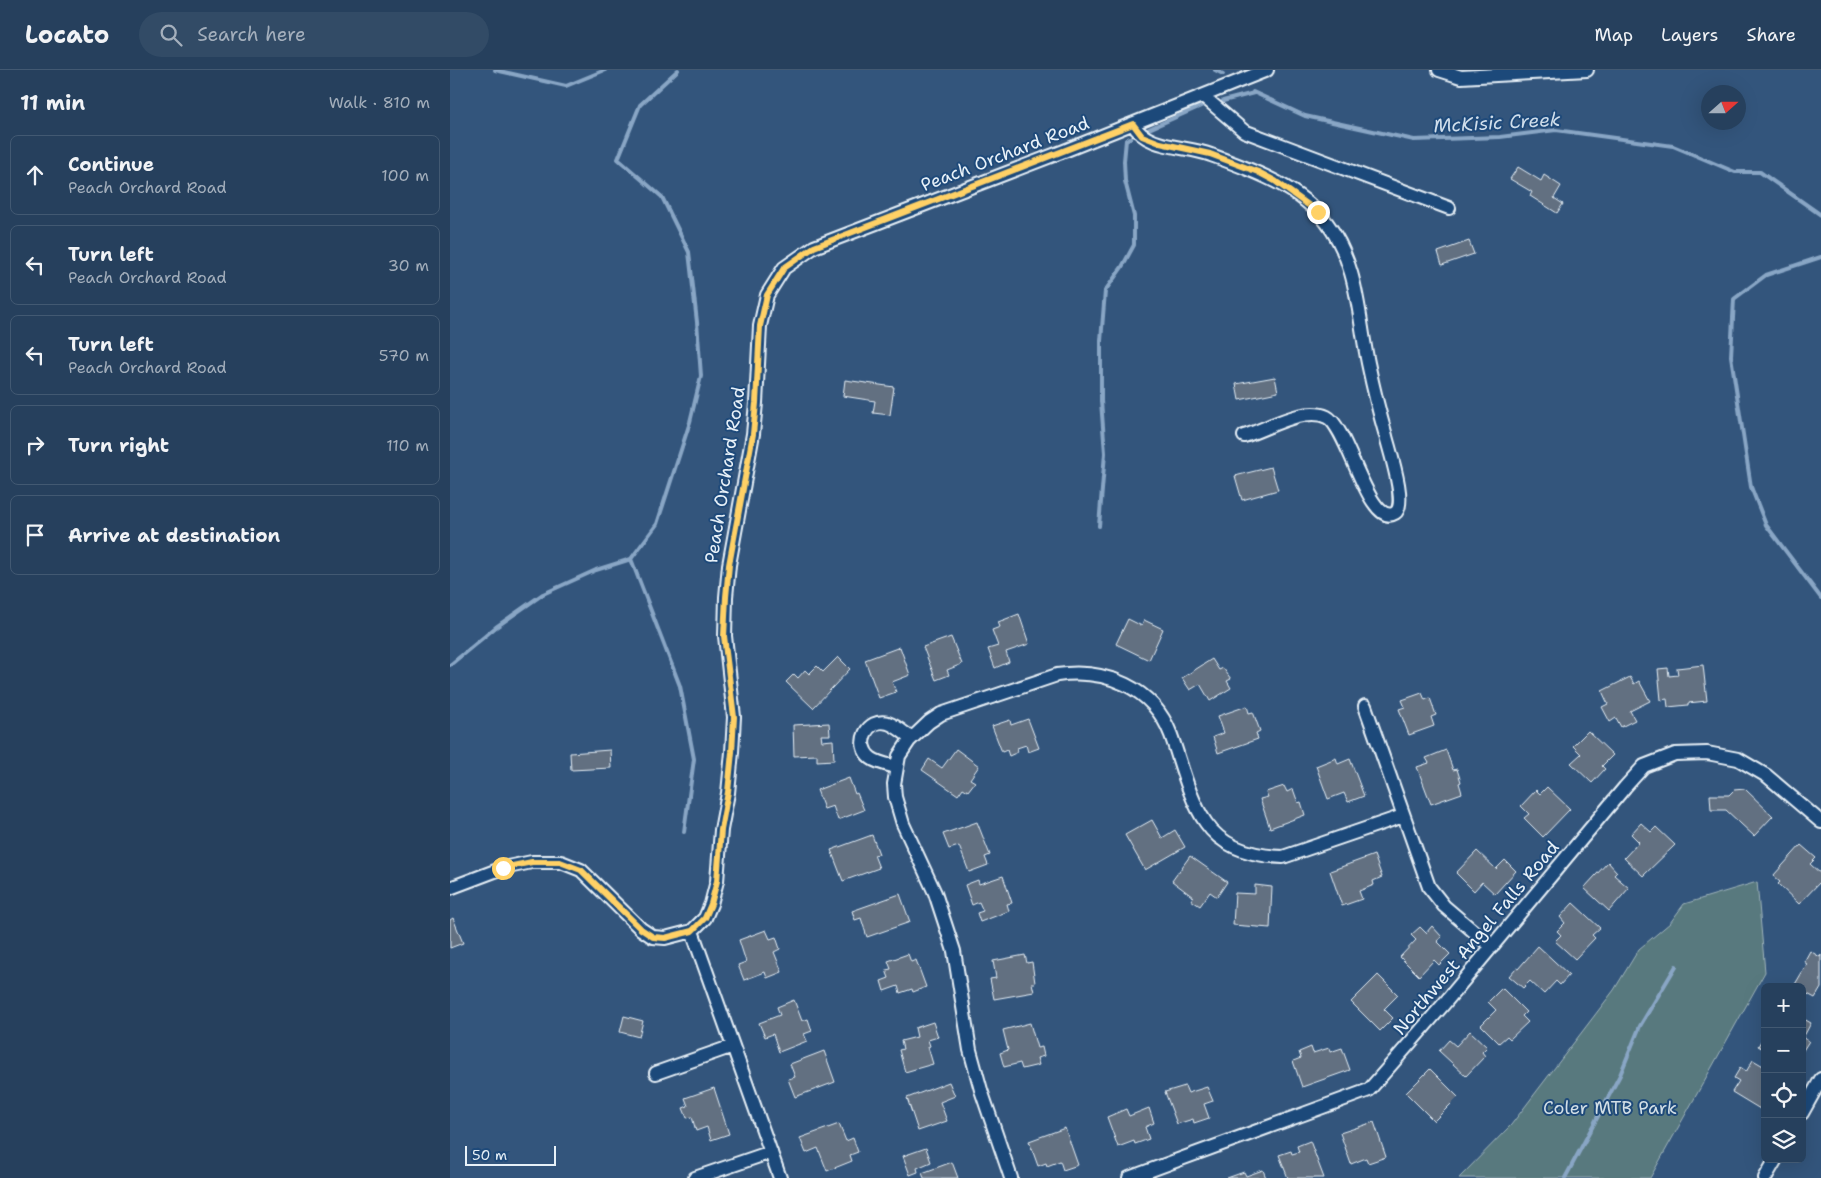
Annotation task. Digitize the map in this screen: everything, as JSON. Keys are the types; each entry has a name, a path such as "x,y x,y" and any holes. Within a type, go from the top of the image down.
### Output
{"street":[{"name":"Peach Orchard Road","path":"692,931 705,918 717,881 721,830 728,792 734,717 724,636 729,565 753,434 760,326 767,295 784,268 814,247 1133,124 1267,70"},
{"path":"1438,70 1461,77 1587,70"},
{"path":"1203,96 1244,131 1449,208"},
{"path":"1133,124 1142,136 1151,140 1210,154 1258,172 1307,203 1328,224 1344,251 1354,282 1368,363 1398,485 1398,509 1395,513 1383,513 1372,501 1340,430 1327,417 1309,414 1297,416 1244,436"},
{"path":"1011,1178 981,1090 970,1050 954,951 935,893 903,824 895,797 894,784 899,756 918,730 941,714 1057,675 1073,673 1097,674 1120,681 1150,702 1160,714 1170,732 1193,798 1206,824 1228,843 1246,852 1283,857 1403,816"},
{"path":"1365,706 1429,888 1436,897 1492,947"},
{"path":"897,767 871,759 864,751 862,744 866,731 873,724 887,723 911,738"},
{"name":"Northwest Angel Falls Road","path":"1128,1178 1369,1090 1644,766 1675,754 1707,753 1738,759 1767,776 1821,822"},
{"path":"450,888 503,868 532,862 560,862 581,870 635,924 653,937 665,938 692,931 780,1178"},
{"path":"656,1073 733,1046"},
{"path":"1806,1106 1821,1079"},
{"path":"695,1178 771,1152"},
{"path":"1766,1178 1774,1163"}],"green space":[{"name":"Coler MTB Park","path":"1757,882 1765,972 1650,1178 1459,1178 1511,1125 1614,990 1639,949 1670,923 1684,904"}],"building":[{"path":"1518,167 1541,181 1544,175 1561,186 1554,198 1563,204 1557,213 1530,196 1532,192 1510,179"},
{"path":"1469,241 1474,254 1442,265 1438,252"},
{"path":"1275,377 1278,392 1239,400 1236,384"},
{"path":"845,380 894,387 890,415 873,413 875,401 843,396"},
{"path":"1271,467 1278,490 1242,500 1235,476"},
{"path":"1019,614 1029,644 1006,652 1009,662 995,668 988,649 998,646 992,630 1000,627 998,622"},
{"path":"1128,619 1142,626 1144,620 1163,629 1149,660 1116,644"},
{"path":"951,637 962,664 947,670 949,675 936,680 923,647"},
{"path":"900,647 910,675 892,682 896,692 879,698 865,660"},
{"path":"838,657 850,669 813,708 786,682 794,674 798,678 805,670 809,674 817,666 823,672"},
{"path":"1212,659 1219,670 1223,668 1231,679 1227,681 1231,688 1210,701 1200,684 1190,690 1182,678"},
{"path":"1703,665 1707,701 1668,707 1667,699 1661,700 1658,669 1668,668 1669,676 1678,675 1677,668"},
{"path":"1630,677 1634,684 1639,681 1650,701 1630,711 1635,720 1621,727 1616,718 1610,722 1602,707 1608,704 1602,691"},
{"path":"1422,693 1425,700 1430,698 1436,715 1431,717 1434,726 1409,735 1399,709 1405,707 1402,700"},
{"path":"1247,706 1249,713 1253,712 1260,731 1256,733 1258,739 1218,753 1213,737 1224,733 1218,716"},
{"path":"1028,719 1039,748 1028,752 1026,745 1017,748 1018,752 1009,756 1007,750 1002,752 992,726 1010,720 1011,725"},
{"path":"829,723 830,735 821,735 822,741 833,740 834,760 817,761 817,755 794,756 793,725"},
{"path":"1588,731 1613,755 1602,766 1605,769 1592,783 1571,763 1581,754 1573,746"},
{"path":"956,749 979,766 970,779 975,782 968,791 963,788 958,795 922,770 929,759 942,768"},
{"path":"610,750 611,768 571,770 570,753"},
{"path":"1446,750 1453,770 1457,769 1462,793 1431,804 1417,767 1429,763 1426,758"},
{"path":"1336,758 1338,764 1350,759 1364,796 1348,802 1344,793 1328,799 1316,766"},
{"path":"849,778 864,810 838,820 833,806 824,809 817,790"},
{"path":"1284,786 1287,792 1293,789 1298,803 1301,802 1305,815 1270,828 1260,799 1268,797 1266,792"},
{"path":"1547,787 1570,809 1543,837 1524,818 1529,814 1521,806 1536,790 1540,794"},
{"path":"1745,789 1773,816 1754,836 1726,810 1711,810 1710,795 1729,795 1734,790"},
{"path":"1152,820 1162,838 1175,830 1185,847 1145,870 1125,835"},
{"path":"977,822 990,855 985,857 988,865 969,872 959,846 949,849 943,834"},
{"path":"1641,823 1651,832 1656,827 1675,845 1643,876 1624,858 1639,842 1631,834"},
{"path":"872,835 879,854 874,855 879,868 843,881 831,850"},
{"path":"1801,845 1816,858 1810,864 1821,874 1821,881 1799,904 1778,884 1780,882 1773,876"},
{"path":"1477,851 1496,869 1505,860 1516,871 1495,894 1482,882 1474,891 1456,873"},
{"path":"1374,855 1382,877 1373,881 1374,885 1359,891 1362,899 1342,906 1330,871"},
{"path":"1190,856 1227,882 1217,897 1210,892 1200,906 1191,900 1193,897 1172,881"},
{"path":"1608,862 1617,872 1614,875 1629,888 1609,911 1584,888"},
{"path":"1003,876 1012,903 1007,904 1009,911 980,922 977,913 983,911 979,902 972,905 965,885 978,880 979,884"},
{"path":"1255,885 1272,887 1270,928 1233,925 1235,893 1255,894"},
{"path":"900,894 910,922 867,937 861,918 855,920 852,911"},
{"path":"1573,903 1600,928 1592,935 1595,938 1575,959 1555,941 1561,935 1557,931 1565,923 1560,917"},
{"path":"453,918 463,943 450,948 450,920"},
{"path":"1432,926 1442,937 1437,941 1450,954 1439,965 1434,960 1419,976 1400,957 1416,940 1411,935 1420,927 1426,933"},
{"path":"766,930 770,939 776,937 780,949 774,952 782,972 767,978 765,972 744,980 738,965 746,962 739,940"},
{"path":"1538,946 1569,975 1560,985 1556,981 1544,994 1530,981 1523,988 1509,976 1516,968 1518,969"},
{"path":"1810,951 1820,957 1821,955 1821,988 1815,998 1806,993 1806,983 1796,983 1807,964 1804,962"},
{"path":"908,954 911,962 916,960 926,987 913,992 912,989 900,993 898,986 884,991 881,981 889,978 886,970 891,969 888,961"},
{"path":"1025,955 1027,963 1032,962 1035,983 1032,983 1034,992 994,999 990,979 996,978 993,961"},
{"path":"1378,975 1398,995 1384,1009 1393,1018 1380,1031 1351,1002"},
{"path":"1502,988 1526,1012 1522,1016 1528,1022 1510,1039 1507,1036 1499,1043 1481,1025 1496,1010 1488,1002"},
{"path":"794,1000 802,1021 808,1019 812,1031 804,1034 807,1041 779,1052 773,1034 765,1037 759,1023 780,1015 777,1007"},
{"path":"624,1016 643,1021 639,1037 620,1032"},
{"path":"1806,1020 1811,1023 1806,1032"},
{"path":"933,1022 938,1037 928,1040 930,1046 928,1047 933,1064 905,1072 899,1050 903,1049 901,1041 917,1037 915,1028"},
{"path":"1030,1023 1037,1048 1042,1047 1044,1056 1037,1058 1039,1065 1022,1069 1020,1063 1004,1067 1000,1053 1008,1050 1003,1030"},
{"path":"1470,1031 1487,1047 1482,1052 1485,1056 1466,1076 1439,1051 1449,1040 1456,1046"},
{"path":"1311,1047 1313,1053 1329,1048 1330,1052 1342,1048 1350,1070 1302,1087 1293,1061 1301,1058 1299,1052"},
{"path":"824,1051 835,1082 795,1097 788,1079 795,1077 790,1064"},
{"path":"1753,1060 1761,1065 1761,1110 1732,1092 1739,1081 1734,1078 1740,1068 1746,1072"},
{"path":"1430,1069 1458,1097 1434,1121 1406,1093"},
{"path":"949,1082 955,1096 940,1102 947,1121 918,1131 907,1098"},
{"path":"1185,1086 1188,1093 1207,1087 1213,1101 1204,1104 1209,1118 1194,1123 1193,1119 1177,1124 1165,1092"},
{"path":"714,1088 729,1134 711,1140 707,1127 696,1131 692,1117 687,1118 683,1108 688,1106 685,1098"},
{"path":"1149,1108 1154,1123 1145,1127 1149,1139 1135,1144 1134,1141 1118,1147 1107,1117 1126,1109 1129,1116"},
{"path":"1374,1122 1386,1157 1368,1163 1366,1158 1351,1164 1340,1133"},
{"path":"839,1124 846,1141 853,1138 858,1152 850,1155 852,1161 827,1171 818,1148 806,1153 800,1138"},
{"path":"1065,1128 1078,1165 1063,1170 1060,1161 1047,1166 1046,1163 1038,1166 1029,1141"},
{"path":"1310,1141 1324,1178 1288,1178 1279,1155 1291,1151 1292,1154 1299,1152 1297,1146"},
{"path":"926,1148 931,1162 917,1168 918,1172 910,1175 903,1156"},
{"path":"952,1162 958,1178 924,1178 922,1173"},
{"path":"1263,1170 1266,1178 1227,1178 1244,1172 1246,1176"}],"waterway":[{"name":"McKisic Creek","path":"495,70 566,86 605,70"},
{"path":"450,665 496,627 543,594 596,570 631,559 657,524 690,422 701,376 697,322 689,252 662,197 618,159 640,105 678,70"},
{"name":"McKisic Creek","path":"1215,70 1223,74"},
{"name":"McKisic Creek","path":"1253,92 1305,116 1414,140 1500,137 1556,130 1673,146 1735,172 1760,172 1821,215"},
{"path":"1223,101 1254,93"},
{"path":"1149,129 1201,106"},
{"path":"1099,526 1105,453 1101,401 1101,341 1105,291 1122,267 1134,245 1134,216 1125,181 1124,161 1126,140 1130,138"},
{"path":"1821,257 1766,275 1734,299 1731,356 1751,487 1766,525 1821,598"},
{"path":"631,559 680,686 694,759 684,832"},
{"path":"1565,1178 1620,1075 1640,1026 1676,966"}],"route":[{"path":"503,868 532,862 560,862 581,870 617,907 641,929 653,937 665,938 692,931 705,918 717,881 721,830 728,792 732,752 734,717 724,636 729,565 753,434 760,326 767,295 784,268 814,247 1133,124 1142,136 1160,143 1210,154 1258,172 1275,181 1318,212"}]}
